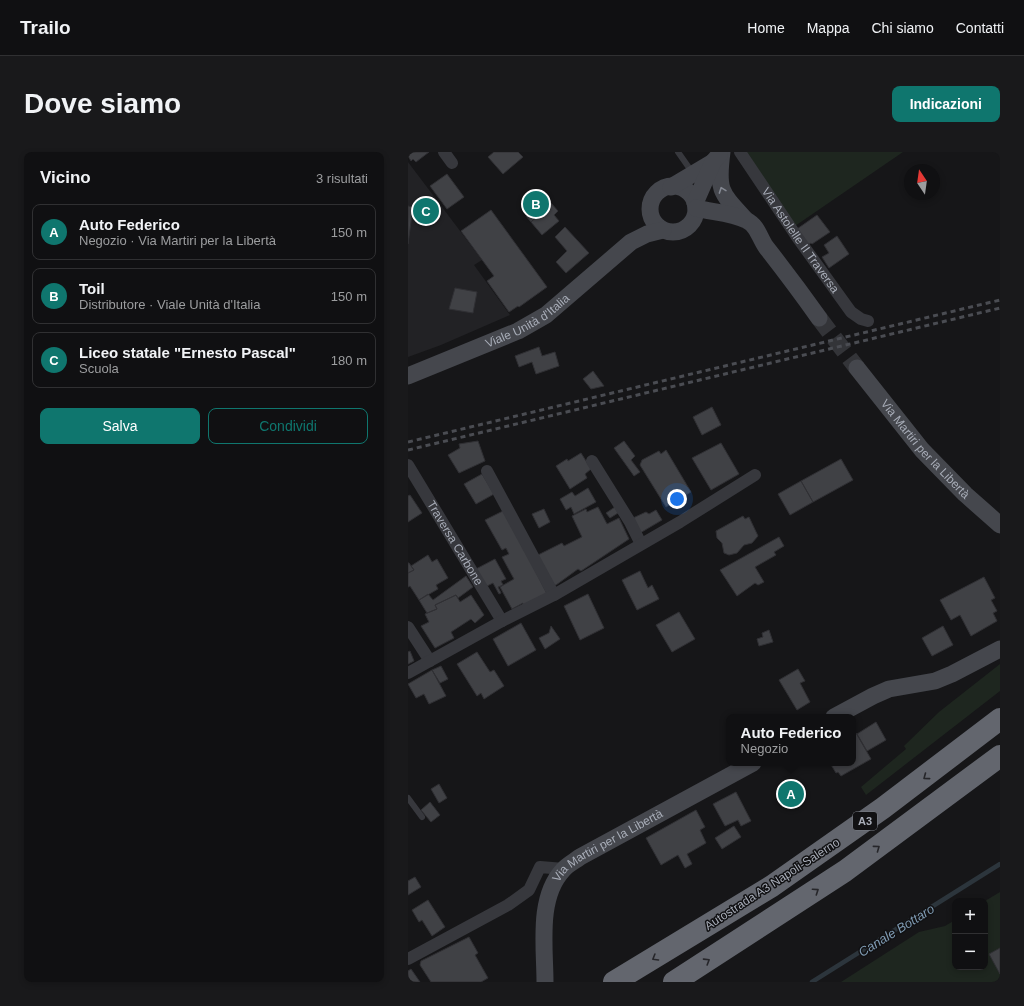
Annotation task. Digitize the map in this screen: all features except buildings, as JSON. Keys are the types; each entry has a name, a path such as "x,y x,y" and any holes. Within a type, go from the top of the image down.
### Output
{"highway":[{"path":"957,753 1000,710"},
{"name":"Autostrada A3 Napoli-Salerno","path":"614,982 772,886 841,839 957,753 1000,719"},
{"name":"A3","path":"674,982 845,871 943,800 1000,756"},
{"path":"943,800 1000,769"}],"street":[{"path":"444,152 452,163"},
{"name":"Via Astolelle II Traversa","path":"740,152 797,236 852,312 861,319 868,321"},
{"path":"685,229 693,220 695,205 718,157"},
{"path":"718,157 719,177 722,192 726,199 758,230 764,245 819,318"},
{"name":"Viale Unità d'Italia","path":"408,376 518,332 546,315 631,242 642,227 657,193 694,174 718,157"},
{"path":"671,187 677,187 688,192 695,205 745,219"},
{"path":"650,207 653,220 663,230"},
{"path":"685,229 707,224 721,224 746,233 764,245"},
{"name":"Viale Unità d'Italia","path":"631,242 647,234 663,230 670,232 685,229"},
{"name":"Via Martiri per la Libertà","path":"857,368 922,450 966,494 1000,525"},
{"path":"592,462 630,522 641,544"},
{"name":"Traversa Carbone","path":"408,465 502,621"},
{"path":"487,471 554,595"},
{"path":"408,673 502,621 554,595 755,475"},
{"path":"408,627 430,661"},
{"path":"840,714 873,696 889,690 935,681 952,674 1000,649"},
{"name":"Via Martiri per la Libertà","path":"545,982 547,900 556,879 564,869 580,857 747,766"},
{"path":"408,959 508,905 529,890 540,867 564,869"}],"lane":[{"path":"678,152 694,174"},
{"path":"408,798 422,817"}],"shaded area":[{"path":"747,152 903,152 795,226"},
{"path":"408,162 482,260 474,265 510,315 441,345 408,357"},
{"path":"1000,664 1000,691 866,795 861,787 906,749 904,746 939,712"},
{"path":"1000,892 1000,982 841,982 919,932 945,926 952,922 952,970 988,970 988,899"}],"waterway":[{"name":"Canale Bottaro","path":"812,982 1000,864"}],"tunnel":[{"path":"819,318 857,368"}],"railway":[{"path":"408,442 1000,300"},
{"path":"408,450 1000,308"}],"place":[{"name":"Toil","path":"536,204"},
{"name":"Liceo statale \"Ernesto Pascal\"","path":"426,211"},
{"name":"Auto Federico","path":"791,794"}]}
